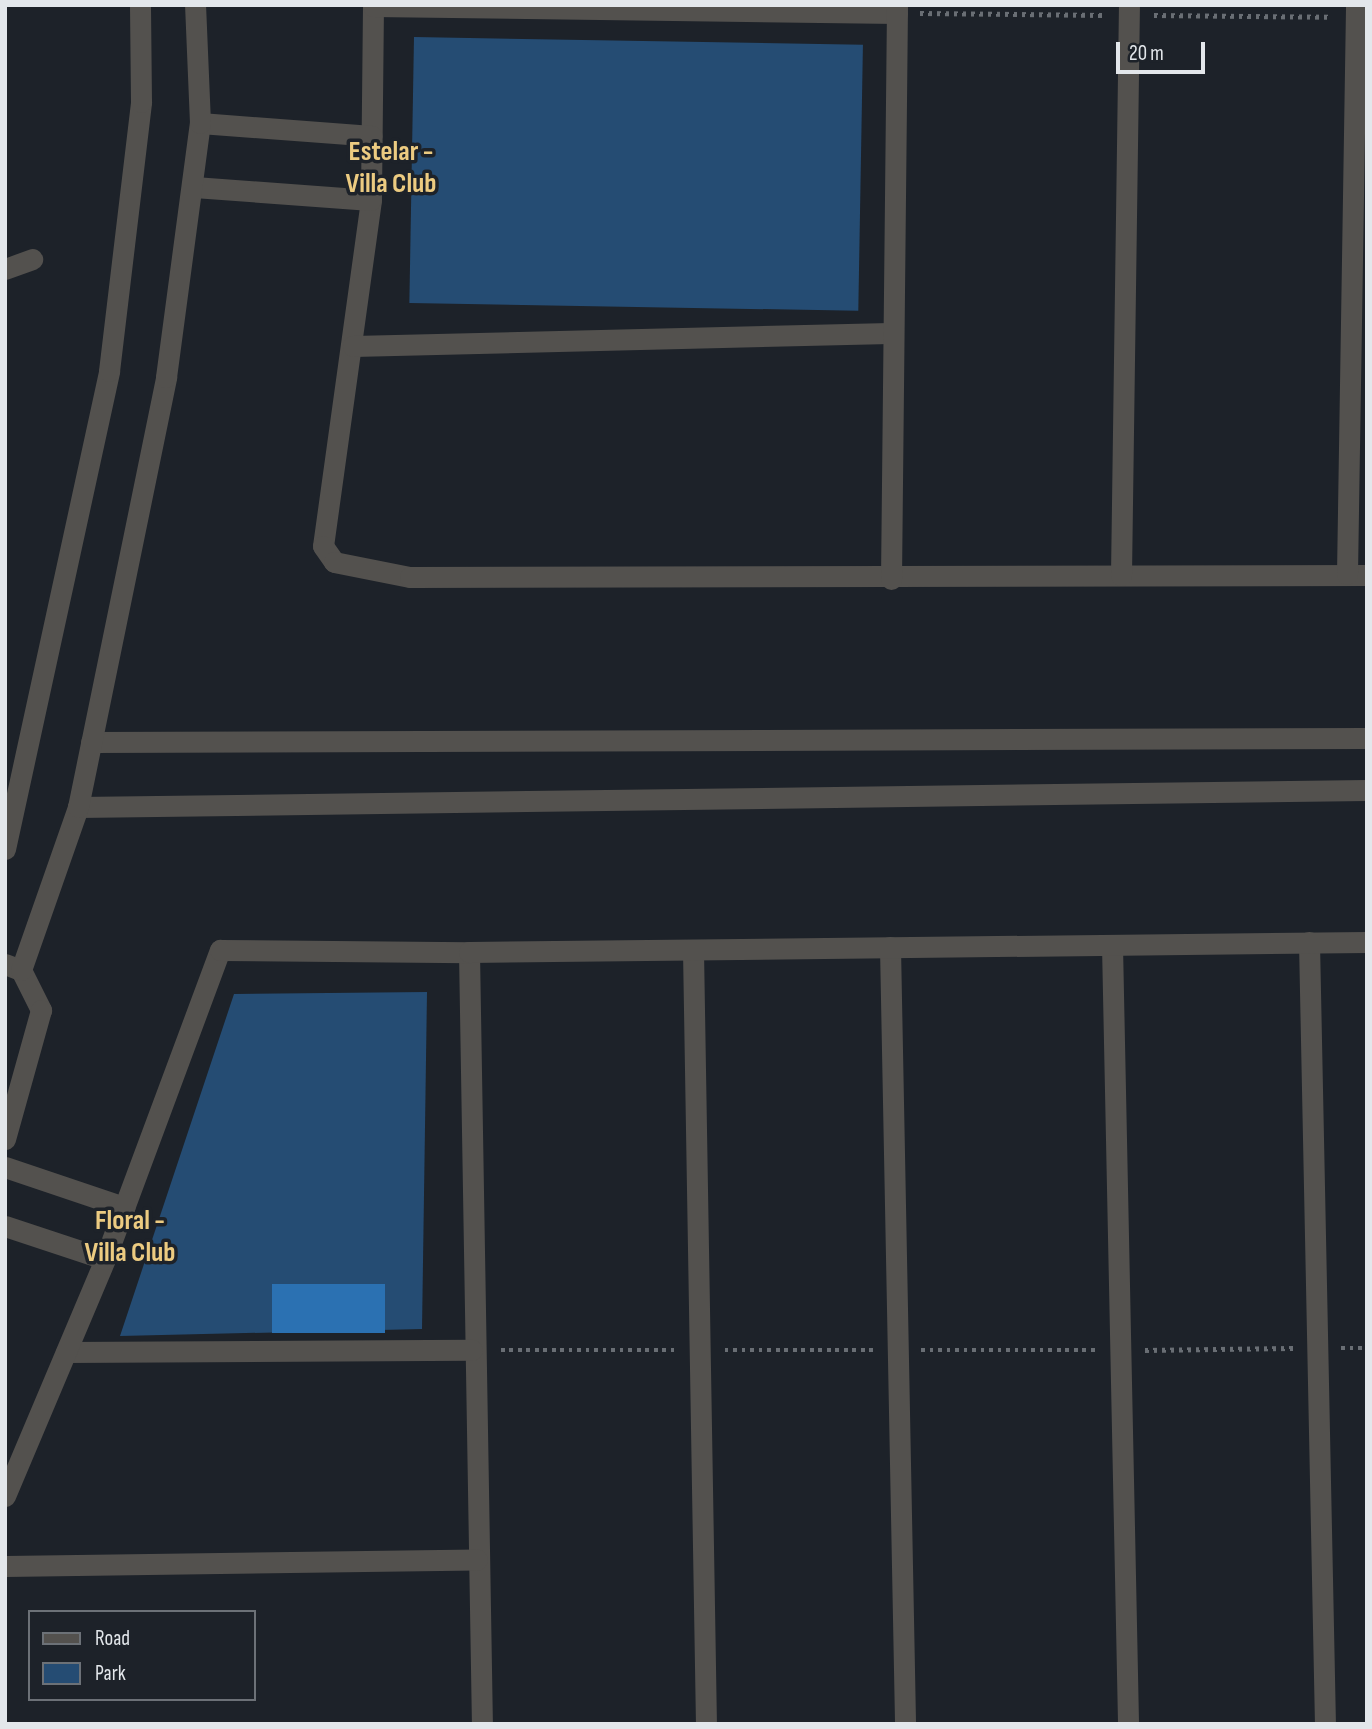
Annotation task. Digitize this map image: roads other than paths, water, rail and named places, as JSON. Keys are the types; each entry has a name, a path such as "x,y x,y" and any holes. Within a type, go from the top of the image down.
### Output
{"street":[{"path":"5,849 109,371 141,102 140,5"},
{"path":"5,1139 41,1010 13,967 78,807 166,377 194,187 200,123 195,5"},
{"path":"1121,575 1129,5"},
{"path":"891,579 890,333 897,9 373,6 371,200 353,346 323,546 334,562 410,577 891,579 1357,575 1356,5"},
{"path":"200,123 372,136"},
{"path":"194,187 371,200"},
{"path":"5,269 32,259"},
{"path":"353,346 890,333"},
{"path":"91,742 1367,738"},
{"path":"78,807 1367,790"},
{"path":"1309,942 1325,1724"},
{"path":"5,1496 105,1259 220,950 469,953 1367,942"},
{"path":"1112,944 1128,1724"},
{"path":"890,947 905,1724"},
{"path":"693,950 706,1724"},
{"path":"469,953 472,1350 482,1724"},
{"path":"5,1167 124,1208"},
{"path":"5,1226 105,1259"},
{"path":"66,1352 472,1350"},
{"path":"5,1566 477,1559"}],"district":[{"name":"Estelar - Villa Club","path":"391,168"},
{"name":"Floral - Villa Club","path":"130,1237"}]}
